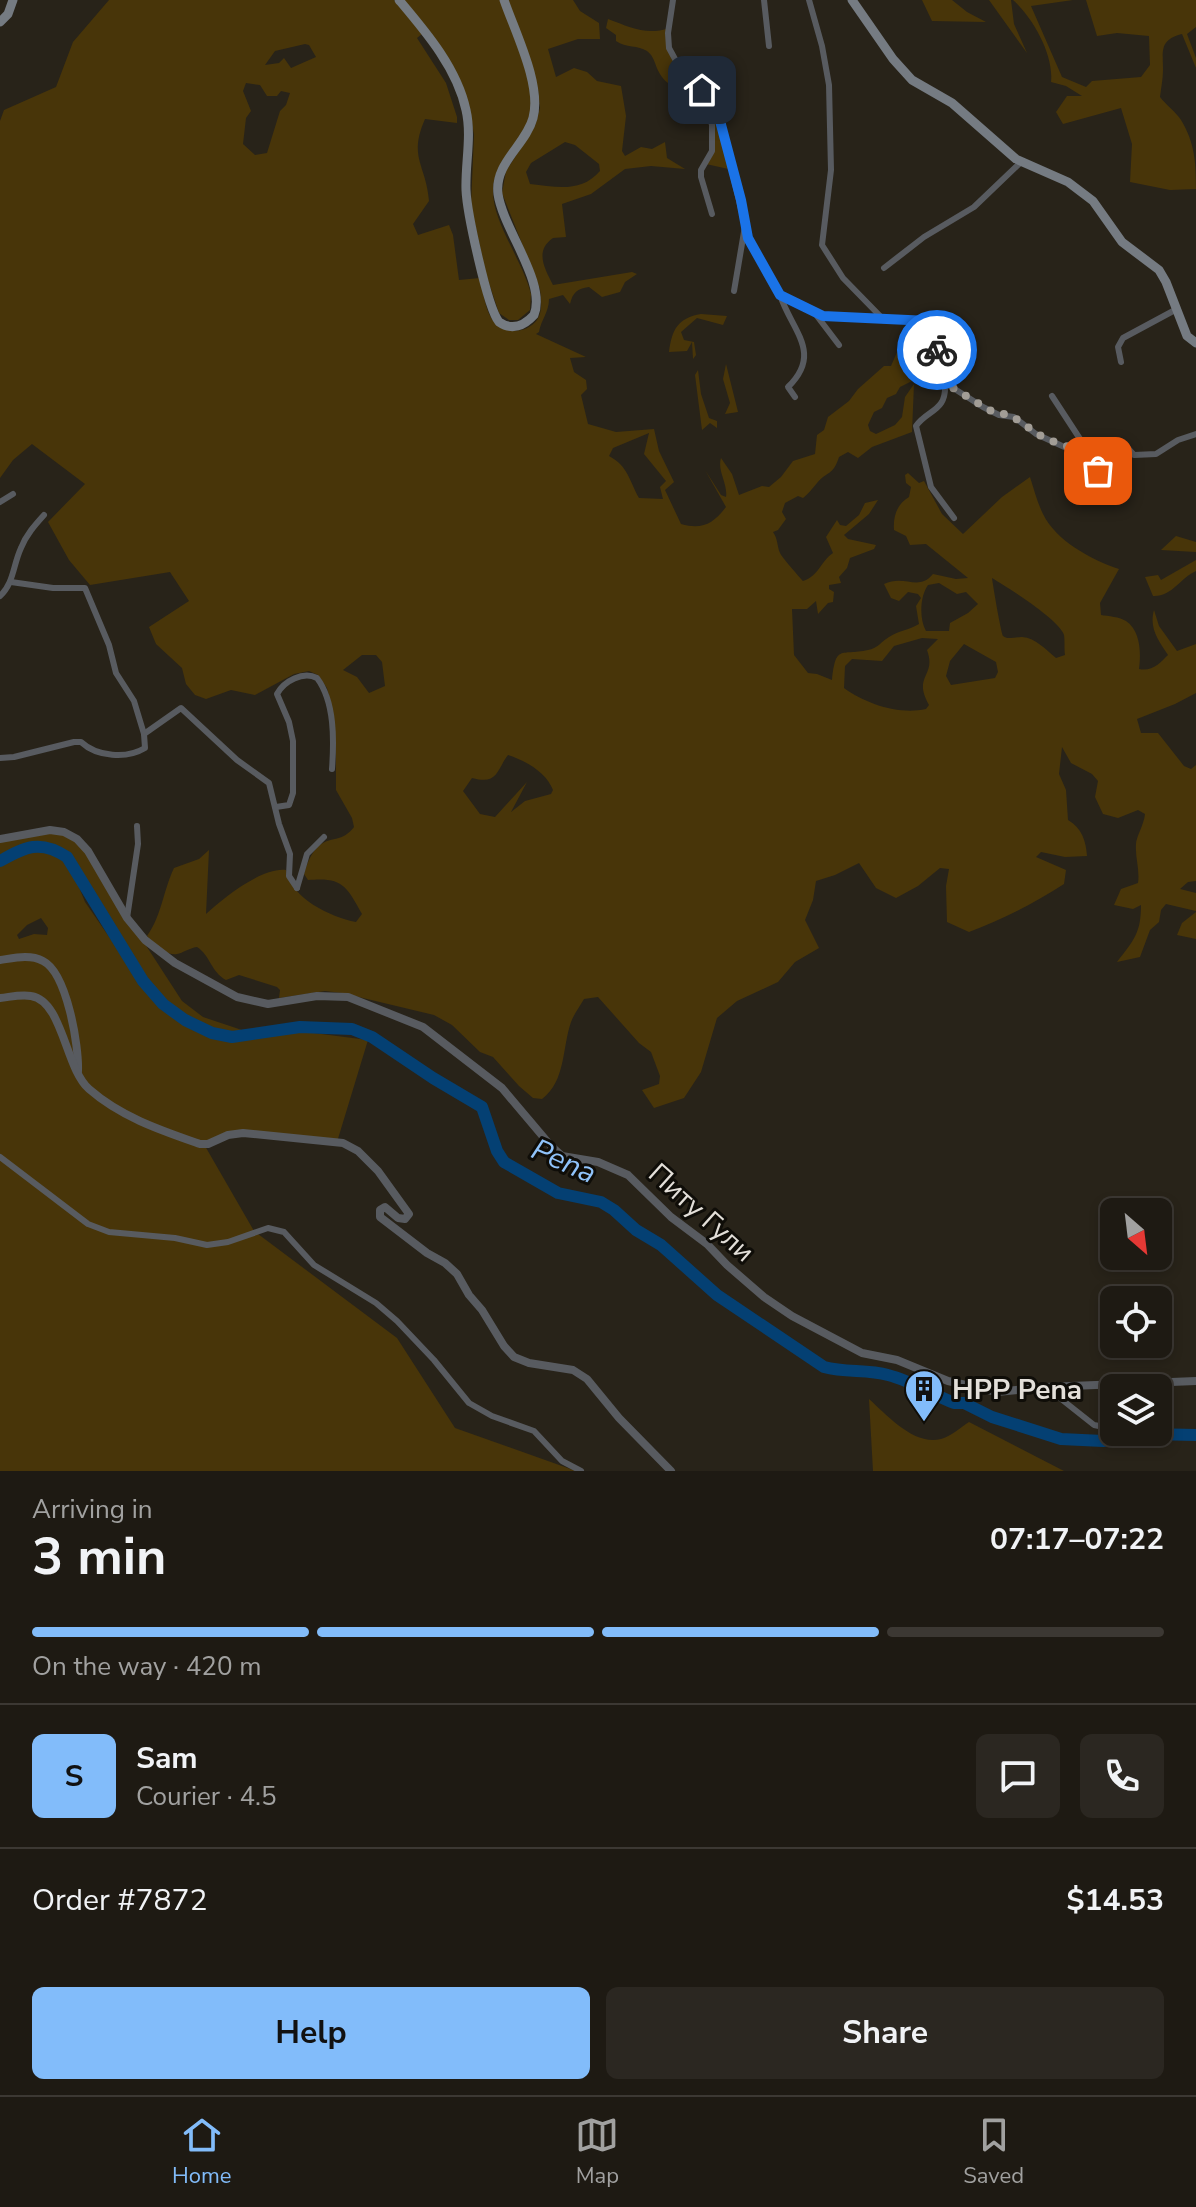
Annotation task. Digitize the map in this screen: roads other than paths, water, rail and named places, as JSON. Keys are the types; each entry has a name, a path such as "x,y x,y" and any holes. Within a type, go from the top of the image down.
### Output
{"main road":[{"path":"0,22 8,14 13,0"},
{"path":"399,0 438,51 463,98 468,123 466,189 471,223 491,308 499,322 511,327 522,325 532,318 537,302 531,278 502,208 498,185 506,162 531,124 535,100 504,0"},
{"path":"852,0 912,80 952,103 1021,162 1068,182 1093,201 1122,242 1159,270 1187,336 1196,343"}],"street":[{"path":"673,0 669,48 719,117 751,243 795,326 804,357 802,372 788,387 795,397"},
{"path":"764,0 769,46"},
{"path":"809,0 829,85 831,176 822,245 843,278 884,320"},
{"path":"702,90 712,125 713,143 701,177 712,214"},
{"path":"884,268 924,237 974,207 1021,162"},
{"path":"734,291 745,222"},
{"path":"780,295 829,316 927,320 931,323 945,392 940,406 916,426 931,487 954,518"},
{"path":"1121,362 1119,341 1175,310"},
{"path":"814,312 839,345"},
{"path":"944,379 983,407 999,415 1009,414 1044,438 1080,451 1096,454 1121,445 1134,455 1146,456 1196,434"},
{"path":"1052,396 1082,442 1096,454"},
{"path":"1080,451 1098,471 1108,501"},
{"path":"0,502 13,494"},
{"path":"0,596 11,582 27,535 44,515"},
{"path":"0,758 74,742 81,742 89,749 104,754 136,753 145,748 134,701 116,673 109,645 85,588 53,588 11,582"},
{"path":"276,807 289,805 293,793 291,731 277,694 284,684 299,677 314,676 326,694 332,729 332,769"},
{"path":"144,734 181,708 237,760 269,783 291,857 289,876 297,888 307,854 324,837"},
{"path":"127,918 138,844 137,826"},
{"name":"Питу Гули","path":"0,839 50,830 73,837 85,846 127,918 157,951 248,1001 268,1004 317,996 348,997 423,1027 502,1088 556,1152 568,1158 609,1166 628,1175 671,1217 707,1244 764,1297 792,1316 862,1353 897,1360 974,1389 997,1392 1196,1381"},
{"path":"0,960 33,957 50,965 61,986 78,1047 78,1073"},
{"path":"0,998 30,995 45,1002 56,1019 78,1073 89,1089 133,1120 200,1144 243,1133 322,1140 352,1147 378,1171 409,1214 405,1219 398,1218 385,1207 380,1210 380,1217 457,1274 514,1357 529,1363 573,1370 587,1379 619,1418 671,1471"},
{"path":"67,1050 74,1055 78,1047"},
{"path":"0,1157 88,1224 109,1232 175,1238 207,1245 276,1228 297,1244 314,1265 376,1303 397,1321 469,1403 492,1416 534,1431 562,1461 581,1471"},
{"path":"1046,1387 1094,1425 1100,1426"}],"waterway":[{"name":"Pena","path":"0,861 33,847 49,848 67,857 143,981 163,1004 185,1020 212,1033 232,1037 300,1027 352,1029 372,1037 482,1107 497,1151 504,1162 558,1193 601,1202 614,1210 636,1230 661,1245 717,1295 824,1367 880,1373 897,1378 954,1403 964,1403 992,1417 1061,1439 1103,1441 1150,1434 1196,1435"}],"place":[{"name":"HPP Pena","path":"924,1423"}]}
